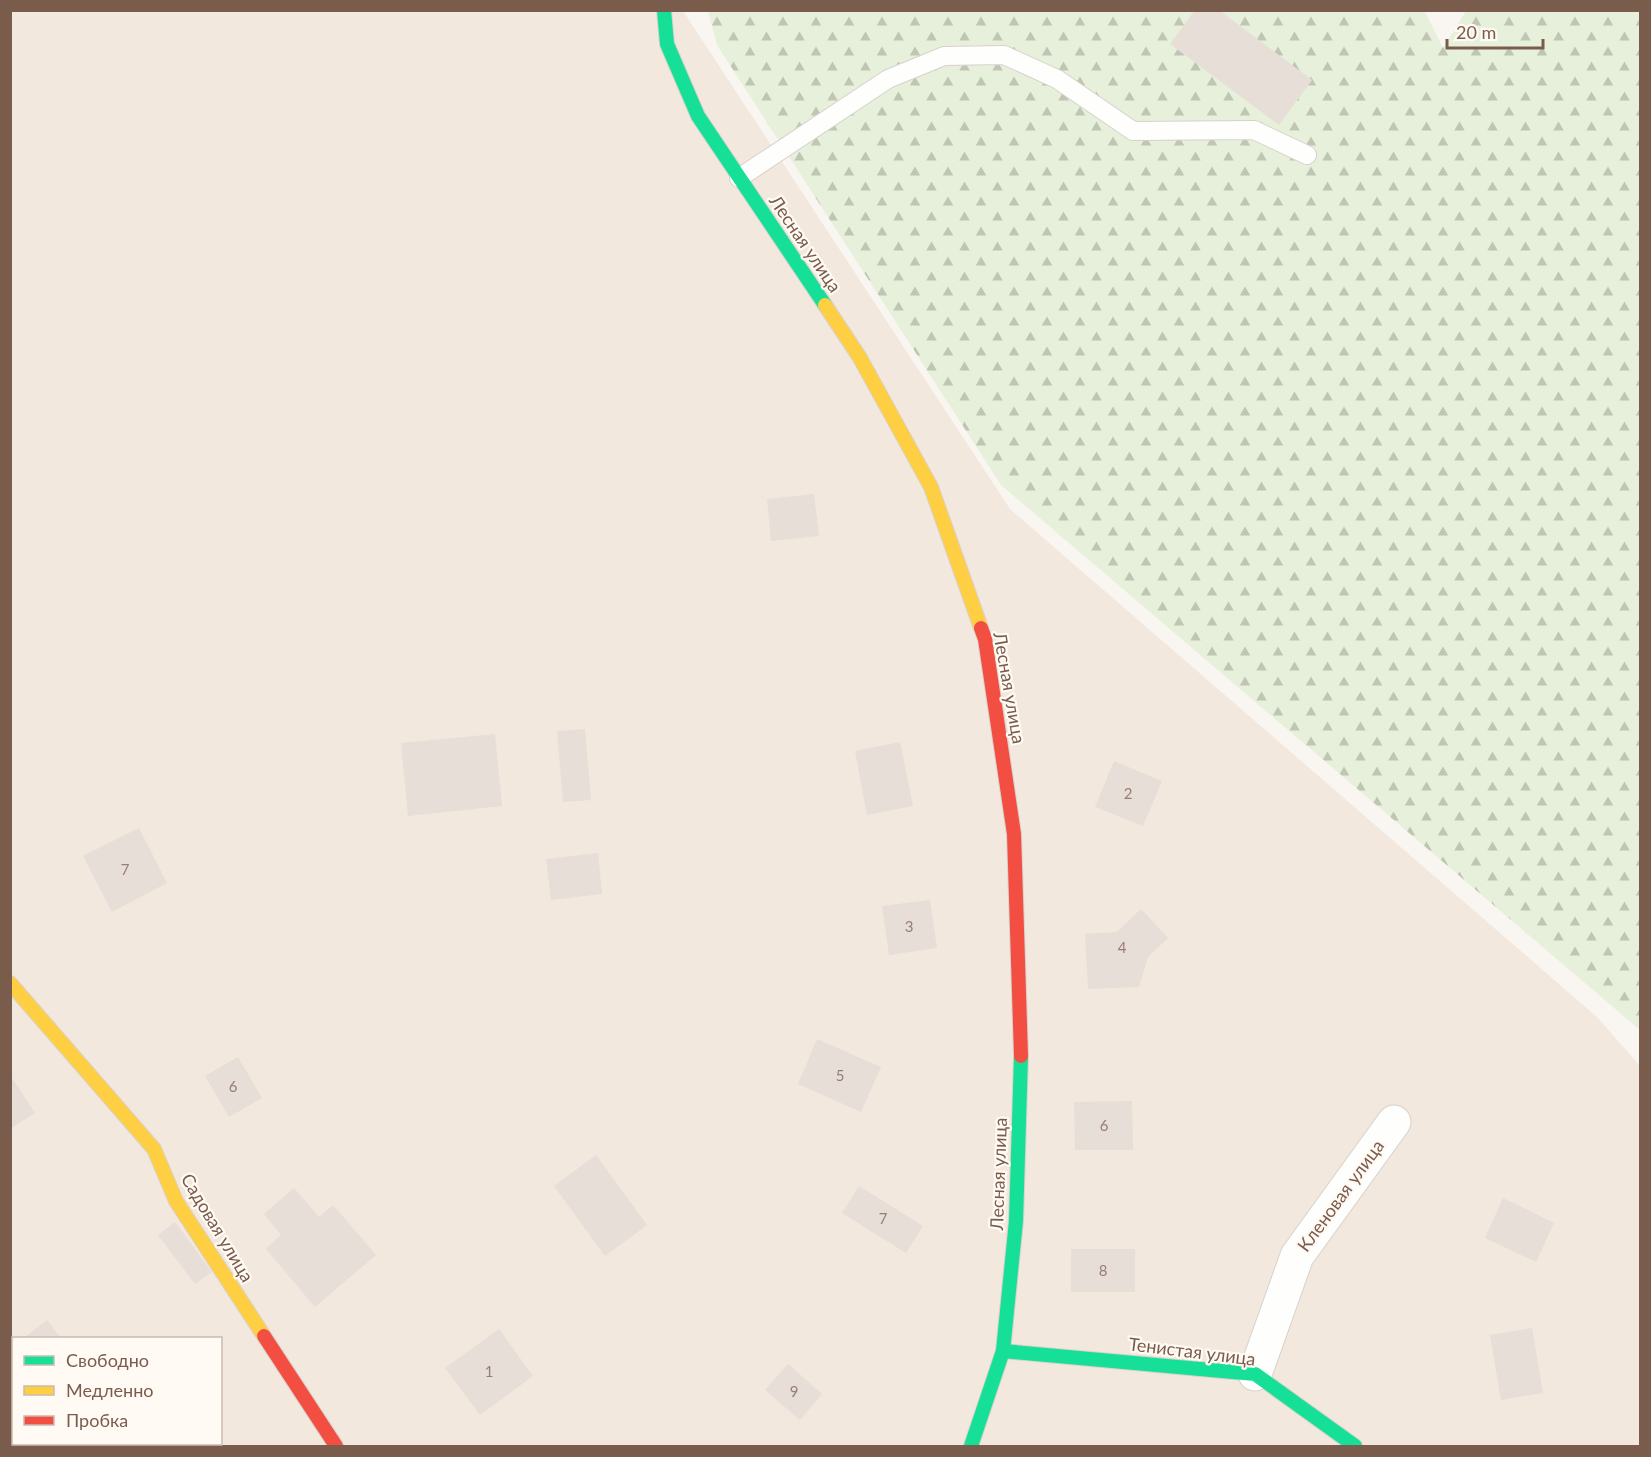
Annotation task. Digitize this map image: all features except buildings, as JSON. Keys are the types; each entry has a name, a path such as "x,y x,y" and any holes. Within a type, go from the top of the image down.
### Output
{"street":[{"name":"Лесная улица","path":"664,10 667,44 698,116 860,357 931,487 986,639 1014,834 1021,1052 1016,1221 1003,1351 971,1446"},
{"name":"Садовая улица","path":"13,991 154,1149 176,1201 336,1446"},
{"name":"Кленовая улица","path":"1255,1374 1297,1256 1394,1122"},
{"name":"Тенистая улица","path":"1003,1351 1255,1374 1355,1446"}],"lane":[{"path":"739,177 888,79 944,56 1004,55 1057,79 1133,131 1254,130 1307,154"}],"shaded area":[{"path":"10,11 683,11 1010,509 1597,1017 1640,1066 1640,1446 11,1446"}],"green space":[{"path":"1424,10 1443,48 1466,11 1640,11 1640,1030 1001,485 717,45 708,11"}],"traffic: fast":[{"path":"664,10 667,44 698,116 825,305"},
{"path":"971,1446 1003,1351 1016,1221 1021,1056"},
{"path":"1003,1351 1255,1374 1355,1446"}],"traffic: slow":[{"path":"825,305 860,358 931,487 981,628"},
{"path":"10,983 154,1149 176,1201 264,1336"}],"traffic: jam":[{"path":"981,628 985,639 1014,834 1021,1056"},
{"path":"264,1336 336,1446"}]}
